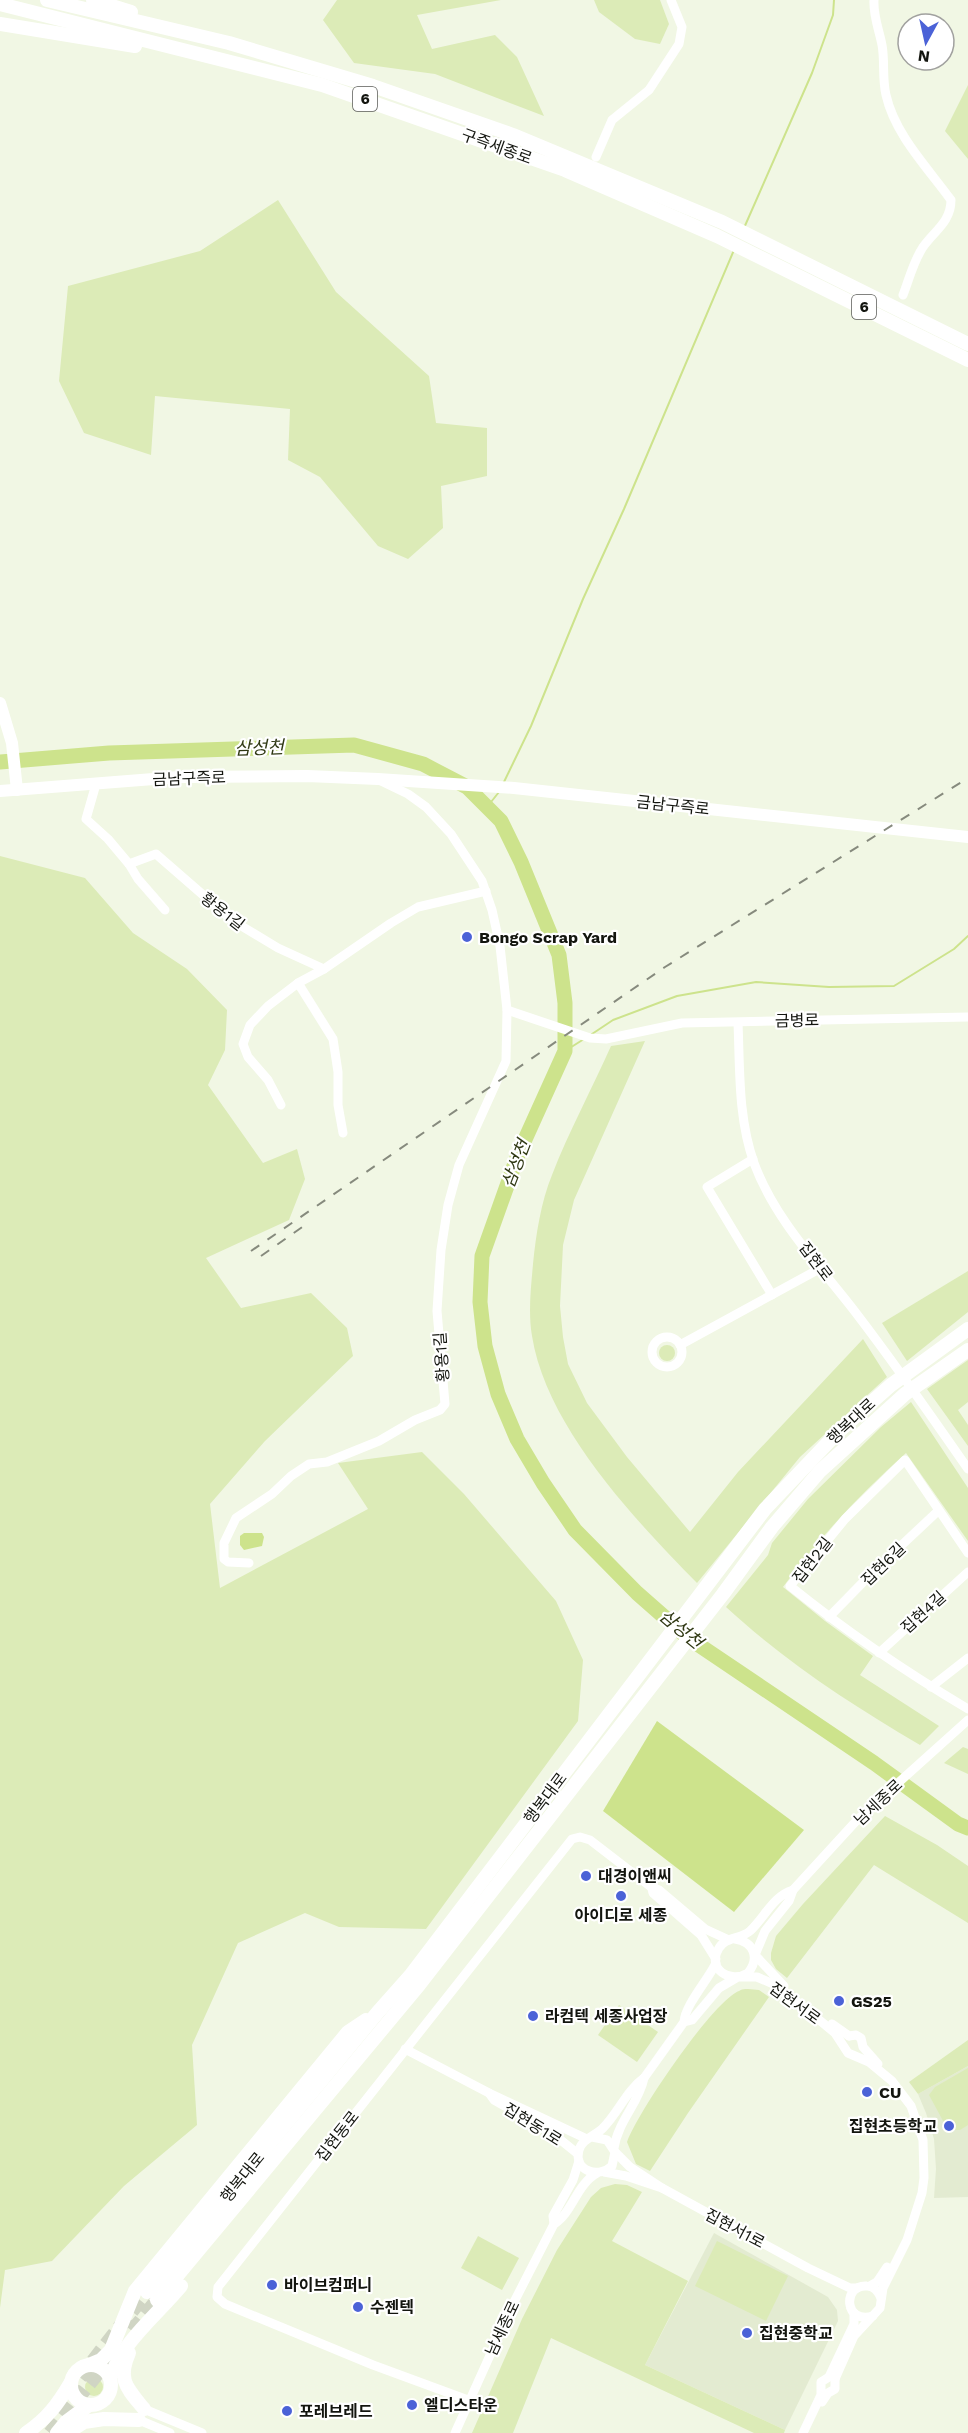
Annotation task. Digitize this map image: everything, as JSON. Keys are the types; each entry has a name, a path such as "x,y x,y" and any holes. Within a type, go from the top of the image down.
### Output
{"highway":[{"name":"구즉세종로","path":"47,0 229,43 373,86 513,135 722,222 761,249 968,360"},
{"path":"93,0 200,29 274,57"},
{"name":"구즉세종로","path":"0,4 322,85 565,170 717,236 761,249 968,344"},
{"path":"0,24 126,44 256,74 322,85"},
{"name":"행복대로","path":"150,2298 384,2016 410,1976 765,1509 839,1431 891,1385 968,1329"},
{"name":"행복대로","path":"384,2016 419,1985 723,1594 772,1527 820,1471 905,1394 968,1350"},
{"path":"26,2433 44,2422 79,2373 101,2360 111,2350 150,2298 383,2040 384,2016"},
{"path":"57,2433 66,2422 107,2397 117,2359 127,2345 150,2298"},
{"path":"141,2415 125,2386 122,2368 150,2298"},
{"path":"79,2373 101,2368 118,2393 141,2415"},
{"path":"79,2373 71,2389 77,2400 141,2415"},
{"path":"67,2433 84,2422 141,2415"}],"main road":[{"path":"0,703 12,742 16,785"},
{"name":"금남구즉로","path":"0,791 16,785 96,784 179,777 307,776 378,779 514,788 968,837"}],"street":[{"path":"596,157 612,120 649,90 680,44 682,27 671,0"},
{"path":"874,0 876,25 882,45 886,94 893,117 951,200 951,210 947,220 922,248 903,296"},
{"name":"금남구즉로","path":"378,779 408,794 426,807 451,834 482,881 486,891"},
{"path":"96,784 87,819 108,839 165,910"},
{"name":"황용1길","path":"129,864 156,854 233,921 278,948 324,969"},
{"path":"281,1105 268,1080 248,1057 243,1044 250,1025 298,983 324,969 418,908 486,891"},
{"name":"황용1길","path":"249,1563 228,1563 224,1559 224,1543 236,1518 272,1494 309,1464 327,1462 359,1449 415,1420 440,1410 445,1404 437,1311 441,1250 448,1204 459,1165 506,1061 507,1010 500,946 486,891"},
{"path":"298,983 333,1039 338,1072 338,1105 343,1132"},
{"name":"금병로","path":"507,1010 590,1038 606,1039 682,1023 968,1017"},
{"name":"집현로","path":"738,1023 741,1103 753,1159 765,1190 922,1402 968,1469"},
{"path":"753,1159 706,1187 772,1295"},
{"path":"680,1345 821,1268"},
{"name":"집현2길","path":"968,1553 904,1460 845,1519 790,1586 879,1653 968,1709"},
{"name":"집현6길","path":"829,1617 938,1511"},
{"name":"집현4길","path":"879,1653 968,1572"},
{"path":"931,1687 968,1658"},
{"name":"남세종로","path":"755,1955 765,1930 789,1901 793,1890 858,1819 968,1720"},
{"name":"집현동로","path":"468,2400 373,2365 225,2304 217,2297 218,2287 572,1839 580,1837 590,1840 651,1887 659,1890 705,1929 732,1939"},
{"name":"집현동로","path":"651,1887 654,1893 701,1935 716,1961"},
{"name":"남세종로","path":"732,1939 753,1928 782,1893 793,1890"},
{"path":"644,2078 642,2088 616,2135 614,2161 601,2173 586,2170 579,2157 581,2145 612,2119 632,2086 644,2078 684,2022 684,2014 709,1979 720,1946 732,1939 748,1943 755,1955 753,1968 719,1988 692,2020 684,2022"},
{"name":"집현서로","path":"755,1955 783,1985 846,2040"},
{"path":"716,1961 723,1974 738,1978"},
{"name":"집현서로","path":"738,1978 757,1977 778,1986 846,2040"},
{"path":"832,2378 854,2336 880,2308 887,2280 911,2230 924,2178 923,2140 911,2106 898,2087 885,2075 856,2054 848,2053 846,2040 859,2036 863,2041 863,2047 881,2066 885,2075"},
{"path":"856,2054 863,2047"},
{"name":"집현동1로","path":"405,2049 489,2093 589,2138"},
{"name":"집현동1로","path":"489,2093 494,2100 552,2133 579,2157"},
{"path":"589,2138 602,2137 614,2150"},
{"name":"집현서1로","path":"614,2150 630,2167 662,2188 808,2268 850,2288 857,2288"},
{"name":"남세종로","path":"455,2433 468,2400 554,2224 553,2216 573,2180 579,2157"},
{"name":"남세종로","path":"554,2224 561,2220 583,2184 601,2173"},
{"name":"집현서1로","path":"601,2173 626,2176 662,2188"},
{"path":"803,2433 826,2391 836,2387 832,2378 854,2324 854,2313 849,2301 851,2293 857,2288 870,2286 882,2277 911,2230"},
{"name":"집현서1로","path":"808,2268 838,2287 849,2301"},
{"path":"870,2286 881,2298"},
{"path":"854,2313 862,2317 873,2316"},
{"path":"141,2415 170,2433"},
{"path":"141,2415 202,2433"}],"shaded area":[{"path":"337,0 501,0 417,15 432,49 495,35 517,57 544,116 435,74 354,63 323,20"},
{"path":"594,0 660,0 669,24 660,44 635,39 599,12"},
{"path":"968,85 968,159 945,131"},
{"path":"278,200 336,292 429,376 436,423 487,428 487,476 441,486 443,528 408,559 378,546 320,477 288,460 290,409 155,396 151,455 84,433 59,381 68,286 200,251"},
{"path":"0,856 85,878 133,933 187,969 227,1010 225,1050 208,1085 263,1163 297,1149 305,1179 289,1220 206,1258 241,1308 311,1293 347,1328 353,1356 265,1441 210,1504 220,1588 368,1509 338,1463 422,1452 464,1494 556,1601 583,1660 578,1721 426,1929 339,1927 305,1913 238,1943 192,2045 197,2125 124,2186 52,2261 5,2270 0,2308"},
{"path":"645,1041 574,1200 563,1245 560,1306 563,1337 568,1364 587,1403 627,1457 690,1532 738,1472 863,1339 887,1377 800,1457 697,1583 621,1501 596,1470 574,1437 555,1404 541,1370 531,1327 531,1291 536,1241 548,1185 611,1046"},
{"path":"968,1271 968,1312 907,1361 882,1323"},
{"path":"664,1345 670,1345 675,1353 673,1359 664,1361 659,1356 659,1350"},
{"path":"968,1360 968,1402 958,1410 968,1425 968,1446 927,1389"},
{"path":"911,1402 968,1488 968,1541 906,1453 841,1517 783,1587 873,1656 860,1675 939,1726 920,1745 868,1714 795,1664 726,1607 768,1555 772,1543 808,1499 881,1427"},
{"path":"244,1533 262,1533 264,1537 262,1546 244,1550 240,1545 240,1536"},
{"path":"657,1721 804,1830 734,1912 603,1811"},
{"path":"963,1747 968,1749 968,1774 944,1763"},
{"path":"885,1816 937,1845 968,1866 968,1923 874,1865 787,1978 776,1969 771,1960 776,1936"},
{"path":"740,1990 759,1990 769,1997 650,2171 636,2164 627,2142 660,2084 712,2015 727,1999"},
{"path":"619,2005 658,2032 637,2062 598,2035"},
{"path":"968,2040 968,2066 918,2094 909,2082"},
{"name":"집현초등학교","path":"968,2066 968,2197 934,2198 936,2169 934,2139 918,2094"},
{"path":"968,2068 968,2125 960,2130 948,2130 929,2095 935,2087"},
{"path":"615,2184 627,2185 642,2192 612,2241 688,2281 645,2365 785,2430 784,2433 754,2433 551,2338 513,2433 472,2433 522,2319 557,2250 591,2197 601,2188"},
{"name":"집현중학교","path":"714,2233 828,2297 837,2310 838,2321 785,2430 645,2365"},
{"path":"478,2236 519,2258 502,2290 461,2268"},
{"path":"717,2241 788,2276 766,2321 695,2286"},
{"path":"90,2378 98,2378 103,2383 101,2394 90,2396 85,2391 85,2383"}],"waterway":[{"path":"744,228 812,73 833,15 834,0"},
{"path":"503,784 531,726 583,599 624,509 734,250"},
{"name":"삼성천","path":"0,762 109,753 354,745 423,764 467,787 501,821 521,862 559,955 565,1003 565,1051 518,1155 482,1256 480,1302 485,1346 498,1394 517,1439 575,1530 637,1593 687,1637 874,1763 958,1824 968,1828"},
{"path":"487,807 499,792"},
{"path":"592,1034 613,1020 677,996 756,982 829,987 894,986 954,949 968,936"},
{"path":"565,1051 584,1039"}],"tunnel":[{"path":"67,2394 147,2292"},
{"path":"132,2331 157,2300"},
{"path":"50,2433 114,2353"}],"railway":[{"path":"251,1251 665,967 968,778"},
{"path":"261,1256 308,1223"}],"place":[{"name":"Bongo Scrap Yard","path":"467,937"},
{"name":"대경이앤씨","path":"586,1876"},
{"name":"아이디로 세종","path":"621,1896"},
{"name":"GS25","path":"839,2001"},
{"name":"라컴텍 세종사업장","path":"533,2016"},
{"name":"CU","path":"867,2092"},
{"name":"집현초등학교","path":"949,2126"},
{"name":"바이브컴퍼니","path":"272,2285"},
{"name":"수젠텍","path":"358,2307"},
{"name":"집현중학교","path":"747,2333"},
{"name":"엘디스타운","path":"412,2405"},
{"name":"포레브레드","path":"287,2411"}]}
